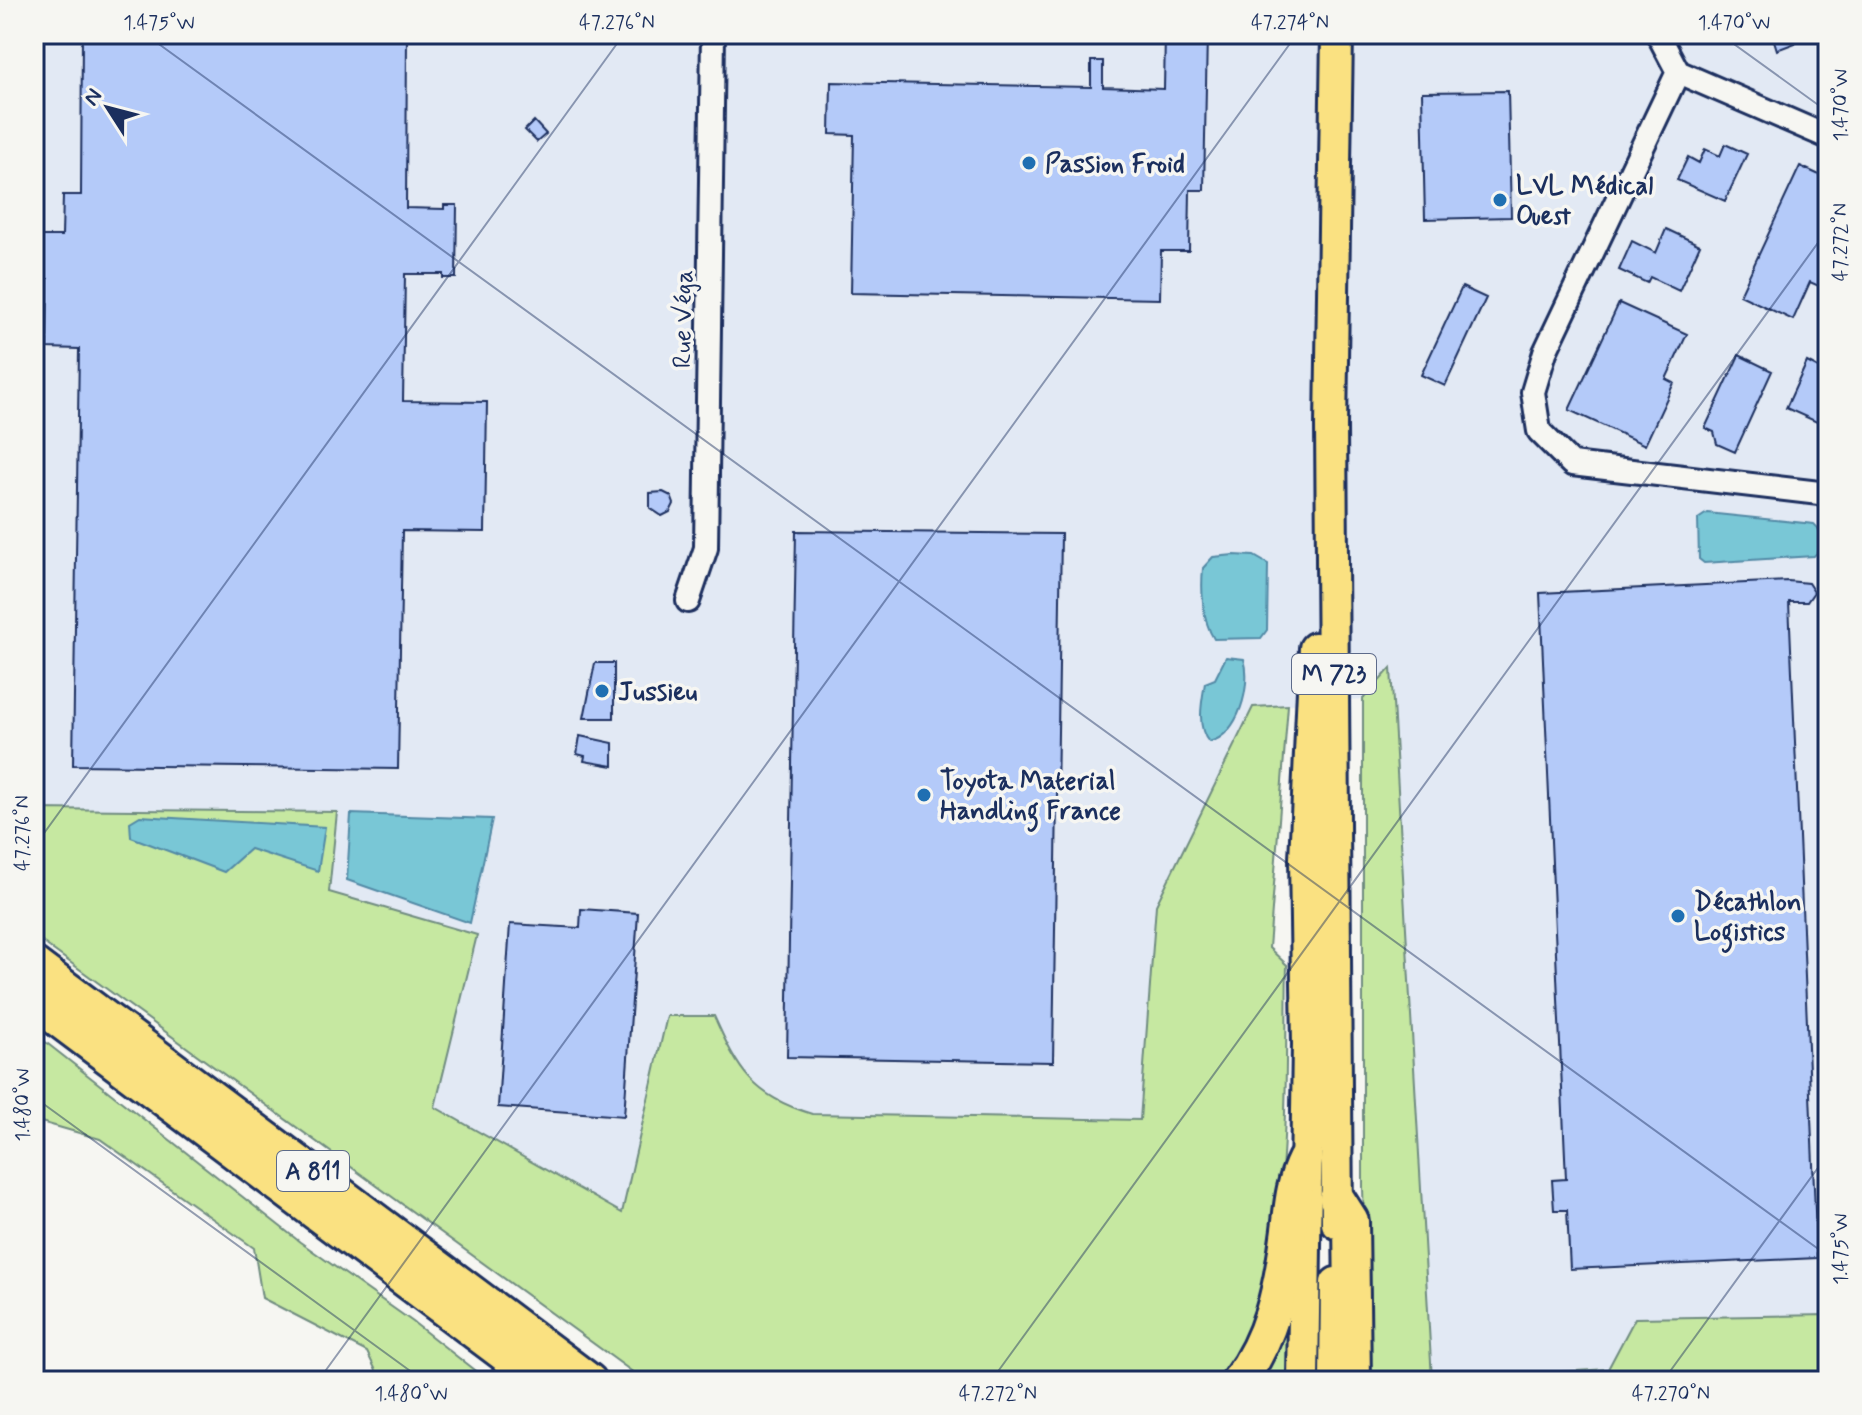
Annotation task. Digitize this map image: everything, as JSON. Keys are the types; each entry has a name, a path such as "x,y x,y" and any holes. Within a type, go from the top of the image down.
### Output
{"highway":[{"name":"A 811","path":"34,965 589,1381"},
{"name":"A 811","path":"34,1001 541,1381"},
{"path":"1239,1381 1263,1344 1272,1320 1283,1269 1293,1184 1305,1160"},
{"path":"1337,1199 1351,1221 1353,1381"}],"main road":[{"name":"M 723","path":"1335,1381 1337,1199 1331,426 1337,34"},
{"name":"M 723","path":"1303,1381 1308,1031 1305,859 1323,492 1331,426"}],"street":[{"name":"Rue Véga","path":"688,601 706,548 713,34"},
{"path":"1658,34 1678,72 1828,137"},
{"path":"1678,72 1545,352 1533,392 1539,431 1572,464 1828,494"}],"shaded area":[{"path":"34,34 1828,34 1828,1315 1636,1318 1609,1369 1432,1380 1390,669 1363,699 1252,707 1156,905 1140,1120 812,1114 777,1103 737,1066 714,1016 622,1214 435,1107 440,1079 328,892 337,812 34,809"}],"green space":[{"path":"1391,668 1432,1380 1608,1369 1635,1318 1828,1315 1828,1381 1369,1381 1363,1188 1363,699"},
{"path":"1288,705 1269,948 1287,965 1281,1185 1274,1246 1261,1302 1243,1348 1217,1381 645,1381 34,936 34,809 337,812 329,892 477,935 435,1107 622,1213 667,1016 714,1016 731,1052 750,1079 775,1099 812,1114 1140,1120 1156,905 1253,707"},
{"path":"34,1033 300,1242 413,1322 488,1381 381,1381 367,1352 262,1298 254,1248 100,1139 34,1120"},
{"path":"1290,1296 1288,1381 1250,1381"}],"water":[{"path":"1707,513 1814,524 1821,536 1821,544 1814,556 1704,563 1699,559 1698,519"},
{"path":"1254,556 1268,564 1267,630 1261,638 1214,639 1207,623 1202,595 1203,568 1213,557"},
{"path":"1226,657 1244,659 1244,695 1241,708 1228,730 1209,742 1201,722 1205,683 1215,679"},
{"path":"351,814 492,819 470,923 347,880"},
{"path":"140,816 325,827 318,871 250,849 224,872 131,837 130,822"}],"building":[{"path":"82,34 407,34 406,208 444,209 444,205 457,205 456,278 443,278 443,274 405,274 403,401 487,402 485,532 402,531 398,769 73,765 79,349 47,348 48,279 34,279 35,236 62,236 63,195 81,195"},
{"name":"Passion Froid","path":"1165,34 1207,34 1204,190 1190,190 1189,251 1161,251 1160,299 851,293 854,135 830,134 831,82 1091,87 1091,61 1103,61 1103,87 1164,89"},
{"path":"1772,34 1815,34 1816,35 1777,50"},
{"path":"1508,91 1511,217 1425,219 1422,92"},
{"path":"534,121 546,134 537,142 525,130"},
{"path":"1725,144 1747,154 1725,201 1677,180 1688,157 1699,163 1705,149 1720,156"},
{"path":"1800,166 1828,179 1828,290 1810,282 1793,320 1740,295"},
{"path":"1666,229 1700,245 1679,291 1650,277 1647,283 1619,270 1632,241 1656,253"},
{"path":"1462,287 1486,298 1445,386 1421,375"},
{"path":"1619,303 1687,334 1666,379 1674,383 1645,445 1569,410"},
{"path":"1739,355 1772,371 1735,452 1717,444 1714,432 1705,428"},
{"path":"1807,362 1828,373 1828,427 1786,408"},
{"path":"663,492 671,496 674,504 670,512 662,516 650,508 650,493"},
{"name":"Toyota Material Handling France","path":"796,531 1061,534 1053,1062 787,1057"},
{"name":"Décathlon Logistics","path":"1788,581 1808,583 1814,592 1807,602 1789,602 1817,1258 1570,1269 1567,1210 1554,1210 1552,1180 1566,1179 1540,593"},
{"path":"595,663 614,663 614,718 584,718"},
{"path":"580,736 613,743 613,766 584,761 585,756 577,754"},
{"path":"581,909 638,913 624,1116 498,1107 510,924 580,928"}],"place":[{"name":"Passion Froid","path":"1029,163"},
{"name":"LVL Médical Ouest","path":"1500,200"},
{"name":"Jussieu","path":"602,691"},
{"name":"Toyota Material Handling France","path":"924,795"},
{"name":"Décathlon Logistics","path":"1678,916"}]}
